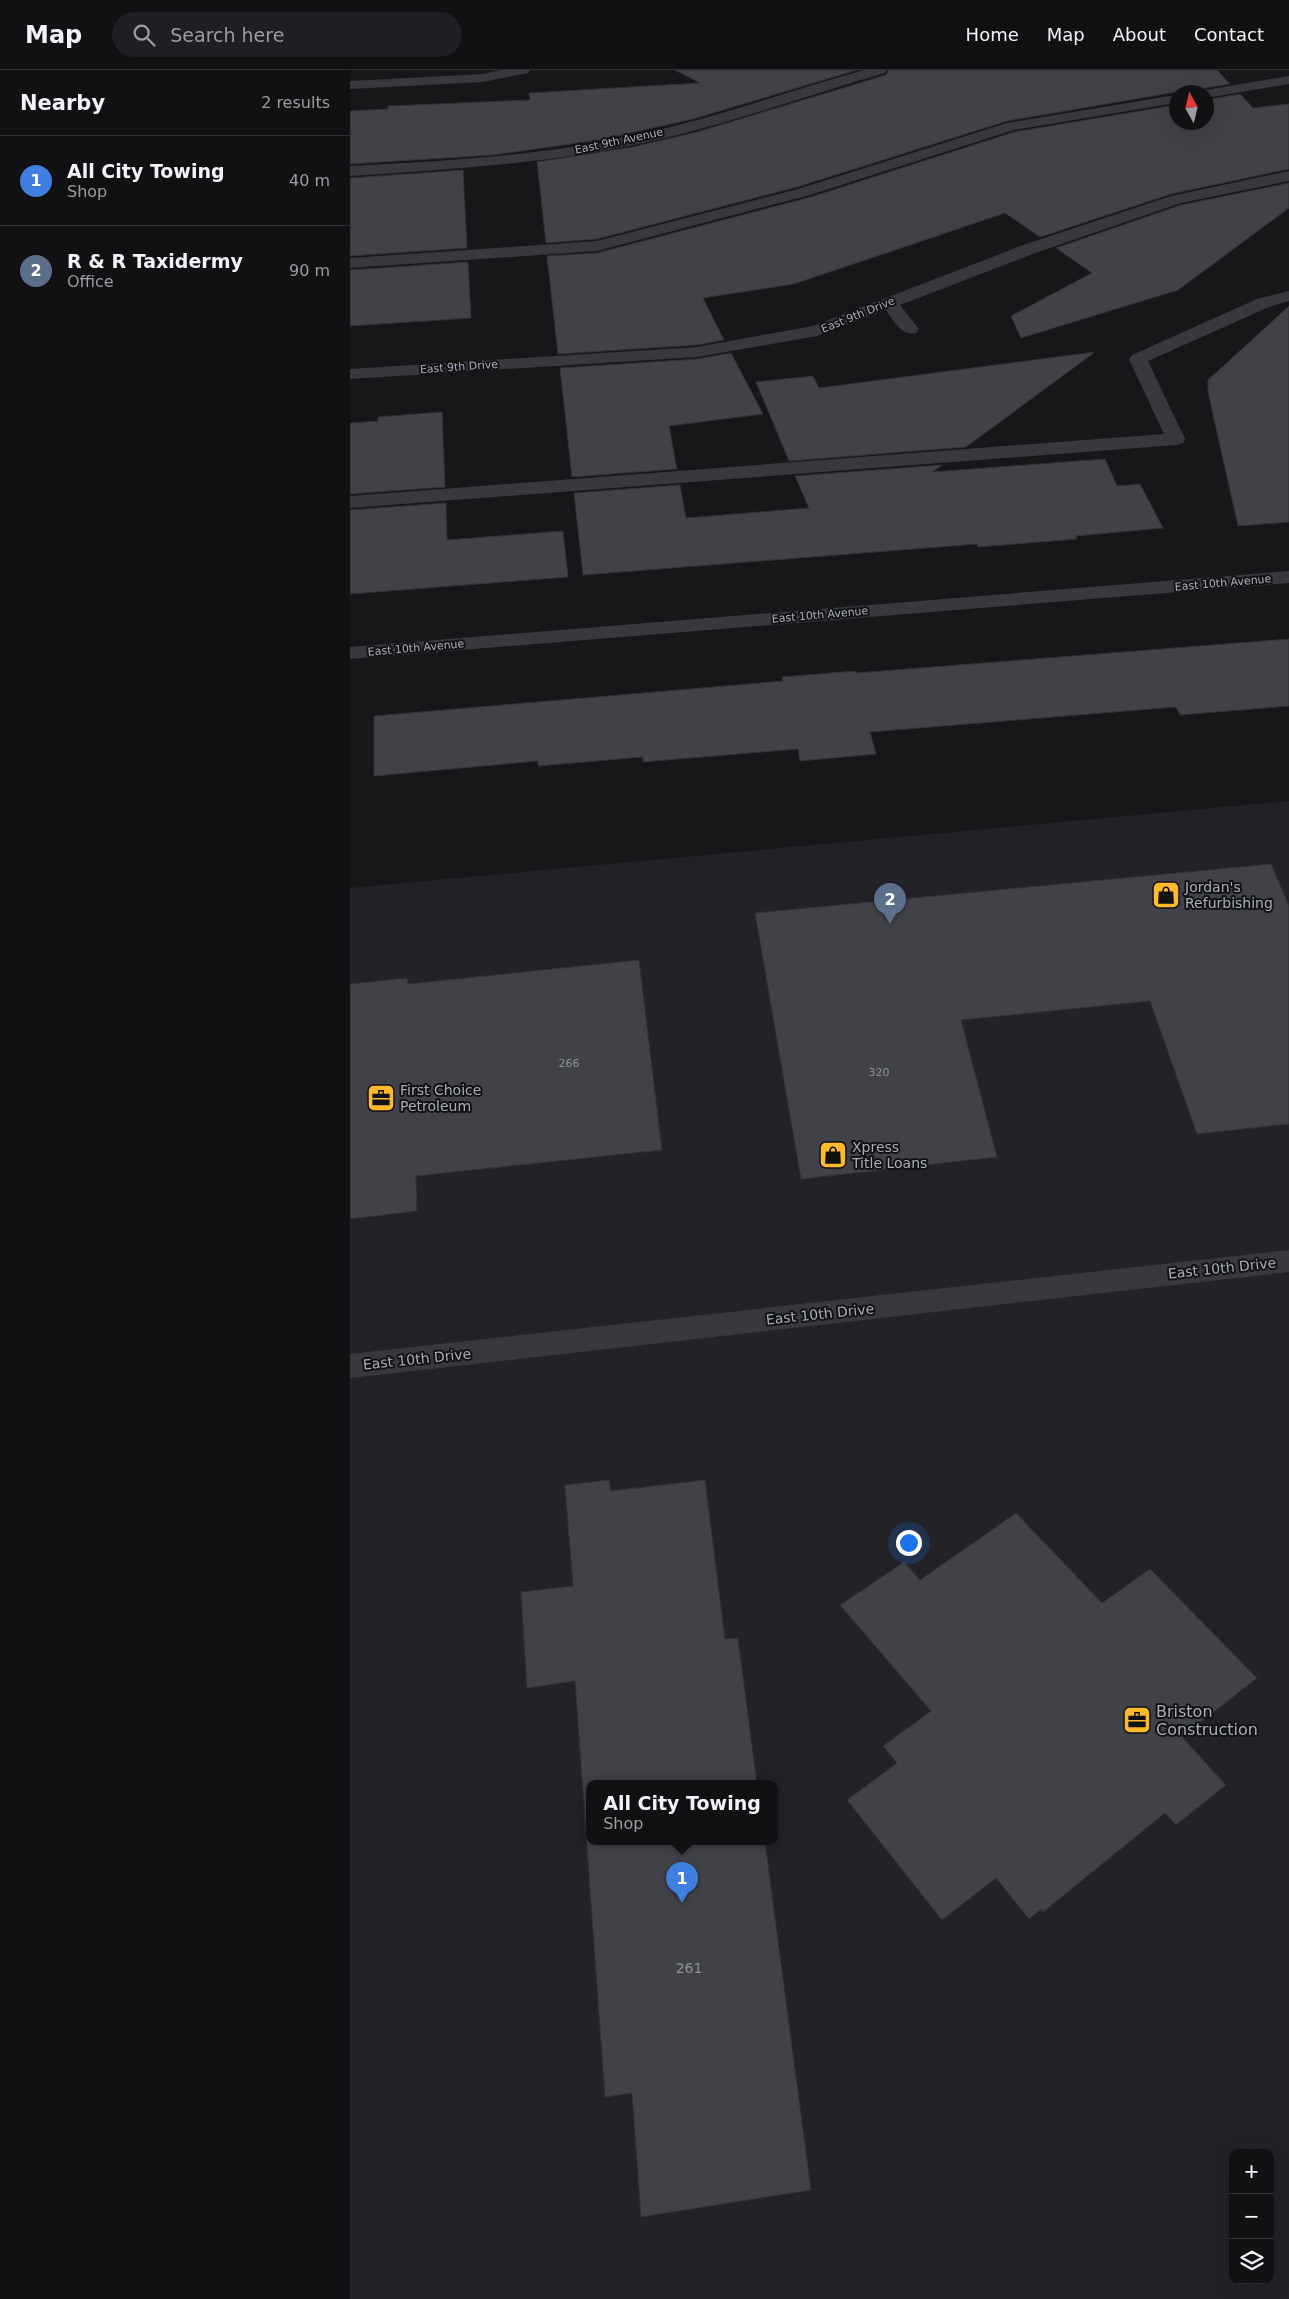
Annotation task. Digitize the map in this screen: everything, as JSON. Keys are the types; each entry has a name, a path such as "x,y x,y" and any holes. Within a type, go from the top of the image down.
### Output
{"street":[{"path":"350,85 483,78 523,70"},
{"name":"East 9th Avenue","path":"350,171 476,163 600,147 689,126 880,70"},
{"path":"1214,93 1289,80"},
{"path":"350,263 597,246 804,192 1012,126 1169,100"},
{"name":"East 9th Drive","path":"350,374 697,352 817,331 1032,248 1177,199 1289,176"},
{"path":"350,502 1176,439 1138,359 1263,303 1289,296"},
{"path":"888,302 910,329"},
{"name":"East 10th Avenue","path":"350,653 1289,577"},
{"name":"East 10th Drive","path":"350,1366 1289,1261"}],"shaded area":[{"path":"1289,801 1289,2299 350,2299 350,888"}],"building":[{"path":"675,70 857,70 693,119 599,140 493,155 350,164 350,111 388,109 388,106 530,100 529,93 700,83"},
{"path":"889,70 1217,70 1230,84 1214,87 1214,85 1169,85 1169,93 1007,121 797,187 597,239 546,243 537,162 633,147 697,132 886,75"},
{"path":"1240,94 1253,108 1289,104 1289,169 1171,194 1040,237 1005,213 794,284 703,298 724,340 697,345 558,354 547,256 597,253 811,197 1014,132 1169,106 1169,130 1214,130 1214,99"},
{"path":"463,170 467,248 350,256 350,178"},
{"path":"1289,183 1289,208 1178,290 1021,338 1011,316 1092,273 1056,248 1181,205"},
{"path":"468,262 471,318 350,326 350,270"},
{"path":"1289,306 1289,522 1238,526 1208,392 1208,380"},
{"path":"1095,352 966,447 789,461 756,382 813,376 819,388"},
{"path":"731,353 763,414 669,426 677,469 572,477 560,368 697,359"},
{"path":"442,412 445,487 350,494 350,423 378,421 378,417"},
{"path":"1105,459 1117,486 1140,484 1163,528 1076,536 1077,539 978,547 977,544 583,575 574,493 680,485 686,518 809,508 795,476 942,465 932,472"},
{"path":"446,503 447,540 563,531 568,577 350,594 350,510"},
{"path":"1289,639 1289,706 1180,715 1176,707 870,732 876,754 800,761 798,749 643,762 643,757 538,766 538,761 374,776 374,716 783,681 782,677 855,671 856,673"},
{"path":"1271,864 1289,906 1289,1124 1197,1134 1150,1001 961,1020 997,1157 801,1179 755,913"},
{"path":"639,960 662,1150 416,1176 417,1211 350,1219 350,984 407,978 408,984"},
{"path":"609,1480 611,1491 705,1480 725,1639 738,1638 756,1780 586,1780 586,1834 575,1681 527,1688 521,1592 573,1586 565,1485"},
{"name":"Briston Construction","path":"1016,1513 1102,1603 1150,1569 1257,1678 1182,1737 1226,1785 1176,1825 1165,1813 1043,1912 1041,1909 1029,1919 996,1878 942,1920 847,1800 897,1763 883,1746 931,1711 840,1605 904,1562 920,1580"},
{"path":"587,1845 765,1845 811,2190 641,2217 632,2093 605,2097"}],"place":[{"name":"Jordan's Refurbishing","path":"1166,895"},
{"name":"R & R Taxidermy","path":"890,924"},
{"name":"First Choice Petroleum","path":"381,1098"},
{"name":"Xpress Title Loans","path":"833,1155"},
{"name":"Briston Construction","path":"1137,1720"},
{"name":"All City Towing","path":"682,1903"}]}
